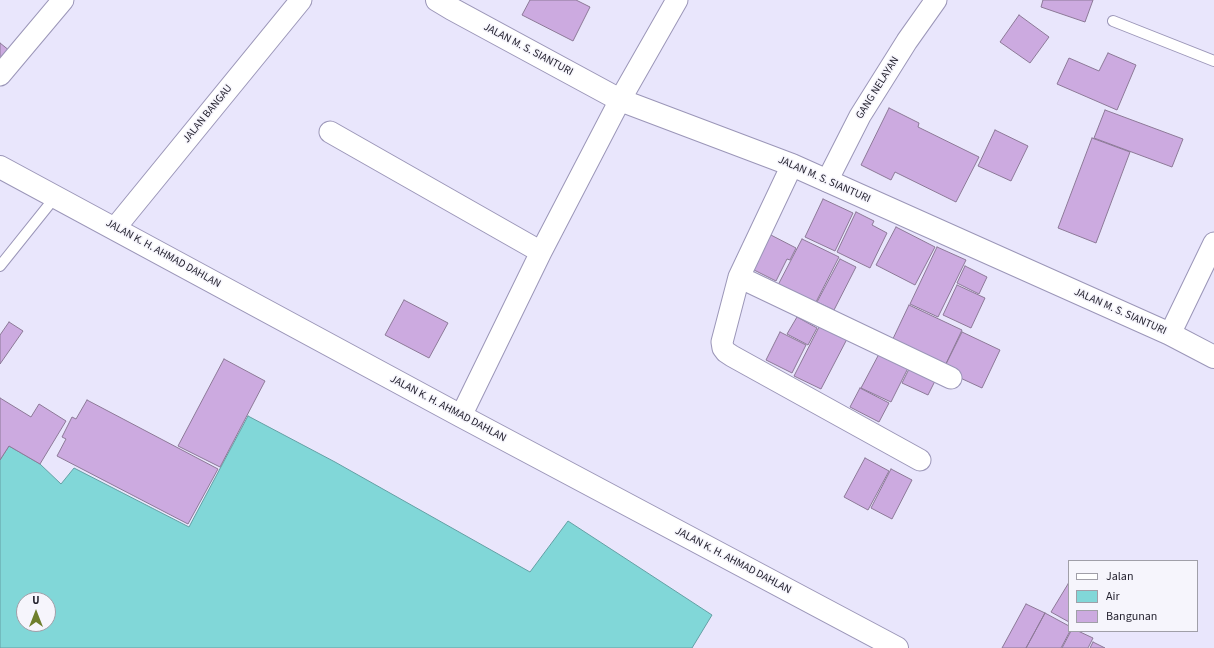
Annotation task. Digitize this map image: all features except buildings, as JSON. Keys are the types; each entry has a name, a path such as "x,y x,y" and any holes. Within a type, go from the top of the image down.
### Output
{"main road":[{"name":"JALAN M. S. SIANTURI","path":"437,0 620,100 792,165 1170,334 1214,357"},
{"name":"JALAN K. H. AHMAD DAHLAN","path":"0,166 461,416 897,648"}],"street":[{"path":"0,75 63,0"},
{"name":"JALAN BANGAU","path":"115,228 301,0"},
{"path":"461,416 541,252 620,100 677,0"},
{"name":"GANG NELAYAN","path":"827,181 860,116 907,41 936,0"},
{"path":"330,132 541,252"},
{"path":"792,165 739,277 722,342 723,348 726,352 920,460"},
{"path":"1170,334 1214,243"},
{"path":"739,277 951,378"}],"lane":[{"path":"1112,21 1214,61"},
{"path":"0,266 56,196"}],"water":[{"path":"248,416 335,462 530,572 568,521 712,615 692,648 0,648 0,460 9,446 40,464 61,484 74,468 189,527"}]}
